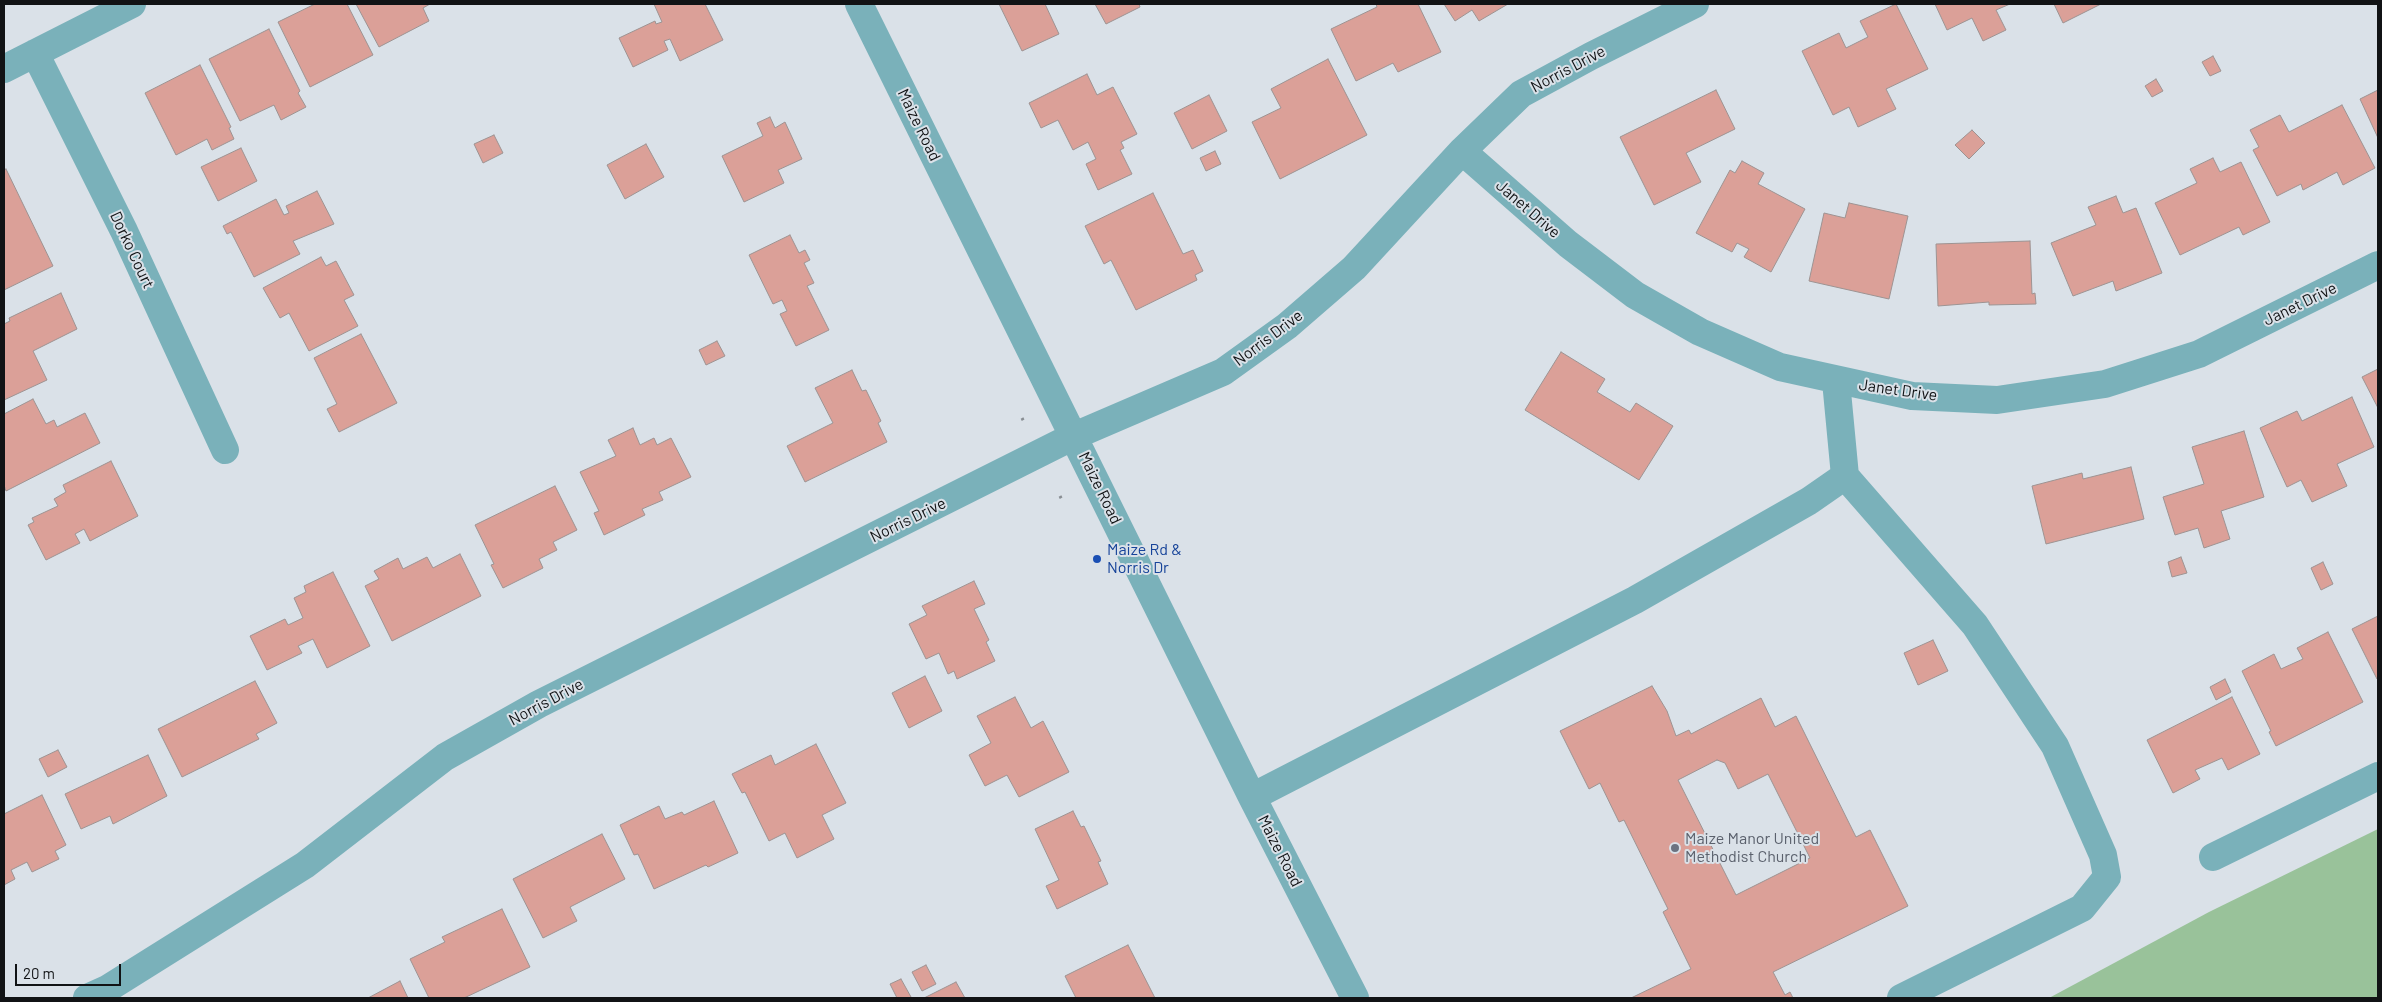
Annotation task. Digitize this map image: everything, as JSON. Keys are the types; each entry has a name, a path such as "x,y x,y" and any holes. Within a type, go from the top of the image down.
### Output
{"street":[{"path":"4,68 132,4"},
{"name":"Maize Road","path":"859,4 1252,797 1355,998"},
{"name":"Norris Drive","path":"87,998 107,988 305,865 453,752 539,704 1074,436 1223,372 1287,326 1354,268 1462,151 1521,94 1591,56 1695,4"},
{"name":"Dorko Court","path":"34,53 124,231 225,450"},
{"name":"Janet Drive","path":"1462,151 1568,244 1636,295 1700,332 1780,367 1836,381 1912,396 1998,400 2105,384 2199,354 2378,265"},
{"path":"1836,381 1845,476 1975,625 2055,746 2103,855 2107,877 2082,908 1901,998"},
{"path":"1252,797 1635,600 1809,501 1845,476"},
{"path":"2213,857 2378,776"}],"path":[{"path":"1060,496 1062,500"}],"green space":[{"path":"2378,829 2378,998 2049,998 2209,912"}],"building":[{"path":"315,4 347,4 373,55 310,87 278,22"},
{"path":"356,4 430,4 423,8 429,21 379,47"},
{"path":"654,4 705,4 723,40 680,61 670,39 664,41 668,50 633,67 619,38 655,21 656,24 662,22"},
{"path":"999,4 1045,4 1059,34 1022,51"},
{"path":"1095,4 1139,4 1140,7 1106,24"},
{"path":"1376,4 1418,4 1441,52 1398,72 1393,63 1356,81 1331,29 1377,7"},
{"path":"1444,4 1508,4 1479,21 1472,10 1455,21"},
{"path":"1896,4 1928,69 1886,89 1896,109 1858,127 1849,107 1833,115 1802,51 1839,33 1846,48 1868,37 1860,21"},
{"path":"1935,4 2010,4 1996,10 2006,30 1983,41 1972,18 1947,30"},
{"path":"2054,4 2101,4 2063,23"},
{"path":"269,29 306,107 281,120 274,105 240,121 209,59"},
{"path":"2213,56 2221,71 2210,76 2202,62"},
{"path":"1328,59 1367,135 1280,179 1252,122 1281,108 1271,89"},
{"path":"200,65 231,127 229,128 234,139 212,150 207,139 176,155 145,93"},
{"path":"1087,74 1097,95 1113,87 1137,134 1121,142 1124,148 1120,150 1132,174 1098,190 1086,164 1096,159 1088,142 1073,150 1058,120 1041,128 1029,103"},
{"path":"2156,79 2163,91 2152,97 2145,86"},
{"path":"1716,90 1735,129 1686,153 1701,182 1654,205 1620,137"},
{"path":"2378,90 2378,138 2360,99"},
{"path":"1209,95 1227,131 1192,149 1174,113"},
{"path":"2342,105 2375,168 2343,185 2337,172 2303,190 2301,184 2277,196 2253,150 2259,147 2250,130 2280,115 2289,132"},
{"path":"770,117 775,128 785,122 802,159 778,170 784,183 744,202 722,156 763,136 757,123"},
{"path":"1972,130 1985,143 1969,159 1955,145"},
{"path":"494,135 503,153 483,163 474,144"},
{"path":"646,144 664,177 625,199 607,165"},
{"path":"241,148 257,181 218,201 201,167"},
{"path":"1215,151 1221,164 1206,171 1200,158"},
{"path":"2213,158 2220,172 2241,162 2270,222 2243,235 2239,227 2180,255 2155,203 2197,183 2190,169"},
{"path":"1742,161 1764,173 1758,184 1805,209 1771,272 1744,257 1749,249 1737,243 1732,252 1696,233 1730,170 1735,173"},
{"path":"6,169 53,266 4,290 4,170"},
{"path":"317,191 334,224 293,241 300,254 254,277 231,232 227,234 223,226 276,199 284,215 289,213 286,206"},
{"path":"1153,193 1183,254 1193,250 1203,271 1195,275 1197,280 1136,310 1111,260 1104,264 1085,226"},
{"path":"2116,196 2123,213 2136,208 2162,273 2116,291 2113,281 2073,296 2051,243 2096,225 2088,207"},
{"path":"1849,203 1908,216 1889,299 1809,281 1824,213 1845,218"},
{"path":"790,235 799,253 805,250 810,260 804,263 814,283 807,286 829,330 796,346 780,314 787,311 782,300 773,304 749,255"},
{"path":"2030,241 2032,294 2035,293 2036,304 1989,305 1989,302 1938,306 1936,244"},
{"path":"321,257 326,266 336,261 354,295 344,300 358,326 309,351 289,313 280,318 263,288"},
{"path":"61,293 77,329 33,351 47,380 4,400 4,324 10,321 9,318"},
{"path":"361,334 397,403 339,432 327,409 337,404 314,358"},
{"path":"717,341 725,356 706,365 699,350"},
{"path":"1561,352 1605,379 1597,392 1630,412 1636,403 1673,426 1639,480 1525,410"},
{"path":"2378,369 2378,408 2362,377"},
{"path":"852,370 862,391 866,390 881,421 878,423 887,442 805,482 787,446 833,423 815,388"},
{"path":"2352,397 2374,447 2337,464 2347,486 2312,502 2301,480 2287,487 2260,428 2297,411 2302,421"},
{"path":"33,399 46,424 54,420 57,427 85,413 100,443 6,491 4,485 4,414"},
{"path":"633,428 640,445 654,438 657,445 671,438 691,477 659,492 663,500 642,509 645,515 604,535 594,513 599,511 580,472 616,456 608,440"},
{"path":"2244,431 2264,497 2221,511 2230,539 2204,548 2198,528 2175,535 2163,497 2204,484 2192,447"},
{"path":"111,461 138,516 90,541 84,529 75,534 80,543 46,560 28,525 34,522 32,518 58,506 54,499 66,492 63,485"},
{"path":"2131,467 2144,519 2046,544 2032,486 2082,473 2083,479"},
{"path":"555,486 577,530 553,542 557,550 539,559 543,568 503,588 491,565 494,564 475,525"},
{"path":"460,554 481,596 392,641 365,586 379,579 374,571 398,558 403,569 427,557 433,568"},
{"path":"2181,557 2187,573 2172,577 2168,562"},
{"path":"2323,562 2333,584 2321,590 2311,568"},
{"path":"333,572 370,646 327,668 313,639 298,646 302,653 267,670 250,636 285,619 288,625 303,618 294,598 306,592 304,586"},
{"path":"974,581 985,604 974,609 989,640 986,642 995,661 957,679 954,671 948,674 939,653 926,659 909,624 927,615 922,606"},
{"path":"2378,616 2378,678 2377,679 2352,629"},
{"path":"2328,632 2363,702 2276,746 2269,732 2271,731 2242,671 2274,654 2281,669 2303,659 2297,648"},
{"path":"1933,640 1948,671 1918,685 1904,653"},
{"path":"925,676 942,711 909,728 892,693"},
{"path":"2225,679 2231,692 2216,700 2210,687"},
{"path":"255,681 277,723 256,734 259,739 182,777 158,729"},
{"name":"Maize Manor United Methodist Church","path":"1652,686 1667,711 1676,736 1689,730 1691,734 1761,698 1775,727 1796,716 1856,837 1870,830 1908,906 1773,972 1785,995 1790,992 1793,998 1631,998 1691,969 1663,912 1668,909 1624,820 1619,822 1600,783 1589,789 1560,731","holes":["1717,760 1725,763 1738,789 1768,774 1810,858 1736,895 1678,780"]},
{"path":"1015,697 1031,728 1043,721 1069,772 1019,797 1007,775 985,786 969,755 991,743 977,716"},
{"path":"2232,697 2260,754 2228,770 2222,758 2195,770 2200,779 2173,793 2147,740"},
{"path":"816,744 846,803 822,815 834,839 797,858 785,833 769,841 745,792 742,793 732,774 771,755 775,765"},
{"path":"58,750 67,767 48,777 39,759"},
{"path":"148,755 167,796 113,824 110,816 81,829 65,794"},
{"path":"42,795 66,845 55,851 59,859 32,872 27,862 11,870 15,879 4,885 4,814"},
{"path":"714,801 738,853 708,867 706,865 654,889 638,854 634,855 620,825 659,806 665,819 682,812 684,815"},
{"path":"1073,811 1081,827 1084,826 1101,861 1098,862 1108,884 1057,909 1046,886 1059,880 1035,829"},
{"path":"602,834 625,879 570,907 577,921 543,938 513,879"},
{"path":"502,909 530,967 464,998 429,998 410,959 445,942 442,937"},
{"path":"1128,945 1155,998 1076,998 1065,976"},
{"path":"926,965 936,984 922,991 912,972"},
{"path":"901,979 911,997 909,998 897,998 890,984"},
{"path":"400,981 408,998 368,998"},
{"path":"956,982 965,998 924,998"}],"place":[{"name":"Maize Rd & Norris Dr","path":"1097,559"},
{"name":"Maize Manor United Methodist Church","path":"1675,848"}]}
